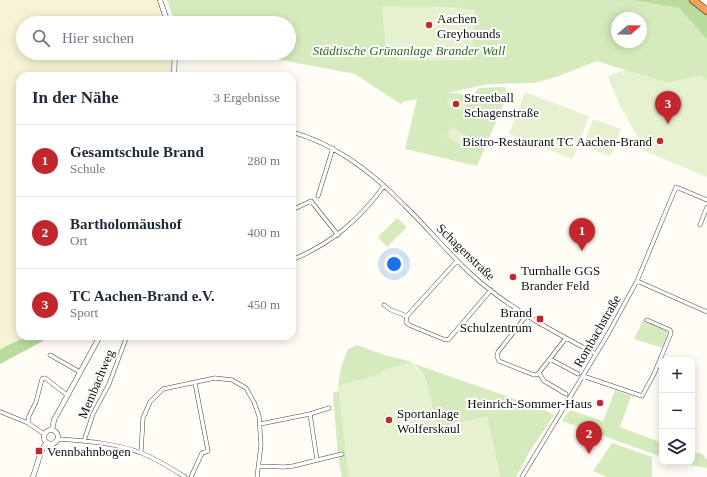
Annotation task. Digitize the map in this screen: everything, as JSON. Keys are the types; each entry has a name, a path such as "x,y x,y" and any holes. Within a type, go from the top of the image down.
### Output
{"highway":[{"path":"693,0 707,11"}],"street":[{"path":"160,0 166,16"},
{"path":"174,72 175,60"},
{"name":"Schagenstraße","path":"296,133 333,148 354,162 406,206 457,261 491,290 527,315 596,354"},
{"path":"318,196 333,148"},
{"path":"296,258 311,252 338,235 356,220 384,186"},
{"name":"Rombachstraße","path":"522,477 596,354 637,281 676,188 707,200"},
{"path":"296,208 311,201 338,235"},
{"path":"700,225 707,207"},
{"path":"457,261 407,316 406,322 409,325 448,340 491,290"},
{"path":"637,281 707,312"},
{"path":"384,305 391,310 407,316"},
{"path":"527,315 498,352 496,356 502,362 534,375 539,373 566,338"},
{"path":"583,376 642,396 654,374 671,333 670,330 647,320"},
{"path":"52,430 54,420 98,340"},
{"name":"Membachweg","path":"84,441 93,414 109,384 126,340"},
{"path":"50,355 80,372"},
{"path":"550,359 578,374"},
{"path":"539,373 544,381 566,394"},
{"path":"28,423 29,416 36,402 42,379 45,378 67,395"},
{"path":"141,452 143,418 150,402 163,389 215,378 232,380 246,388 254,402 260,424 261,445 257,477"},
{"path":"191,477 202,453 208,451 195,383"},
{"path":"260,424 310,414 329,408"},
{"path":"1,412 28,423 44,434"},
{"path":"310,414 317,460"},
{"path":"52,430 57,434 58,439"},
{"path":"44,434 52,430"},
{"path":"33,477 41,452 46,442 44,440 44,434"},
{"path":"46,442 53,444 58,439 84,441 141,452 167,465 185,477"},
{"path":"259,466 284,467 342,454"}],"shaded area":[{"path":"0,0 157,0 163,16 16,16 16,60 172,60 171,72 16,72 16,340 20,340 0,350"}],"green space":[{"name":"Städtische Grünanlage Brander Wall","path":"167,0 633,0 679,8 707,39 707,81 702,76 666,83 597,61 556,77 534,83 488,84 447,93 472,96 479,88 505,87 508,94 477,166 405,149 417,99 402,102 402,105 355,74 282,60 296,60 296,16 173,16"},
{"path":"633,0 688,0 707,15 707,39 679,8"},
{"name":"Aachen Greyhounds","path":"382,6 451,7 475,10 471,60 401,61 389,52 385,40"},
{"path":"625,70 666,83 702,76 707,81 707,177 645,150 620,105 608,76"},
{"path":"525,92 589,116 573,159 509,134"},
{"name":"Streetball Schagenstraße","path":"451,98 465,102 465,108 461,110 449,107 447,101"},
{"path":"593,119 621,129 610,156 583,146"},
{"path":"452,127 466,136 461,145 446,136"},
{"path":"397,218 407,227 387,247 378,237"},
{"path":"644,318 665,329 668,335 663,348 634,339"},
{"path":"20,340 46,340 0,364 0,350"},
{"path":"357,345 385,355 412,362 383,371 382,374 338,386 341,368 348,349"},
{"name":"Sportanlage Wolferskaul","path":"412,362 426,379 437,427 487,417 500,477 349,477 338,386 382,374 382,371"},
{"path":"415,364 545,410 554,415 530,451 516,477 500,477 487,417 437,427 426,379"},
{"path":"615,390 631,396 620,427 659,442 659,456 562,421 570,410 603,421"},
{"path":"339,391 349,477 342,477 338,457 333,392"},
{"path":"612,443 652,457 652,477 607,477 593,471"},
{"path":"695,453 703,454 707,459 707,468 692,465 695,465"}],"place":[{"name":"Aachen Greyhounds","path":"429,25"},
{"name":"Streetball Schagenstraße","path":"456,104"},
{"name":"TC Aachen-Brand e.V.","path":"668,124"},
{"name":"Bistro-Restaurant TC Aachen-Brand","path":"660,141"},
{"name":"Gesamtschule Brand","path":"582,251"},
{"name":"Turnhalle GGS Brander Feld","path":"513,277"},
{"name":"Brand Schulzentrum","path":"540,319"},
{"name":"Heinrich-Sommer-Haus","path":"600,403"},
{"name":"Sportanlage Wolferskaul","path":"389,420"},
{"name":"Vennbahnbogen","path":"39,451"},
{"name":"Bartholomäushof","path":"589,454"}]}
